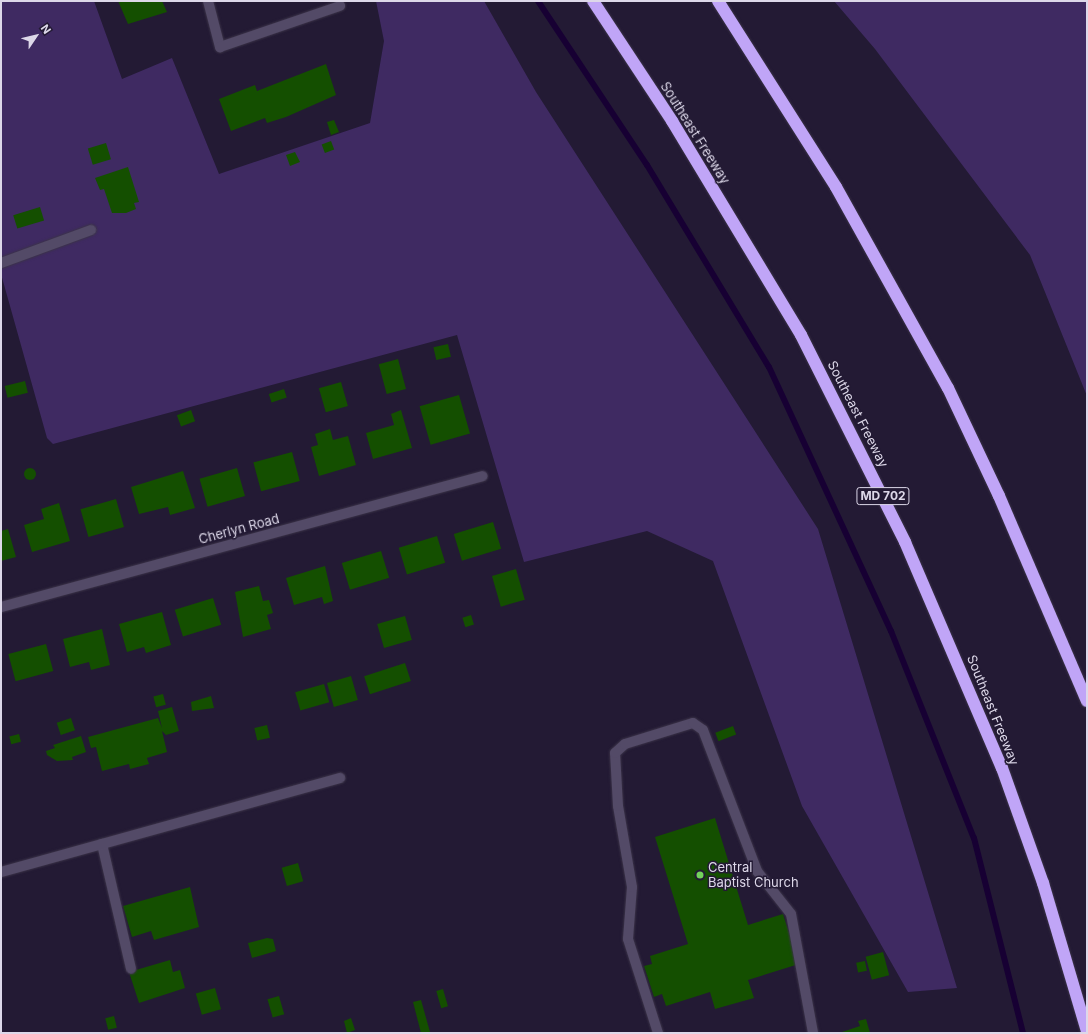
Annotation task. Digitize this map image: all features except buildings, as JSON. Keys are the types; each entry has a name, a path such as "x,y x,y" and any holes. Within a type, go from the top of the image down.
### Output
{"highway":[{"name":"Southeast Freeway","path":"593,1 672,121 801,335 902,535 1002,768 1043,884 1087,1032"},
{"path":"718,1 836,187 948,388 999,496 1087,701"}],"street":[{"path":"208,1 220,47 340,6"},
{"path":"1,263 91,230"},
{"name":"Cherlyn Road","path":"1,607 483,476"},
{"path":"658,1033 628,939 632,887 618,806 615,753 625,744 693,724 703,730 757,871 791,914 814,1033"},
{"path":"1,872 340,778"},
{"path":"102,844 131,969"}],"shaded area":[{"path":"1,1 94,1 122,79 172,58 219,174 370,123 384,41 376,1 484,1 536,92 818,529 957,988 908,992 802,806 713,561 647,531 524,562 457,335 53,444 47,438 1,274"},
{"path":"834,1 1087,1 1087,396 1030,255 875,49"}],"waterway":[{"path":"538,1 647,165 769,367 891,631 974,838 1023,1033"}],"place":[{"name":"Central Baptist Church","path":"700,875"}]}
